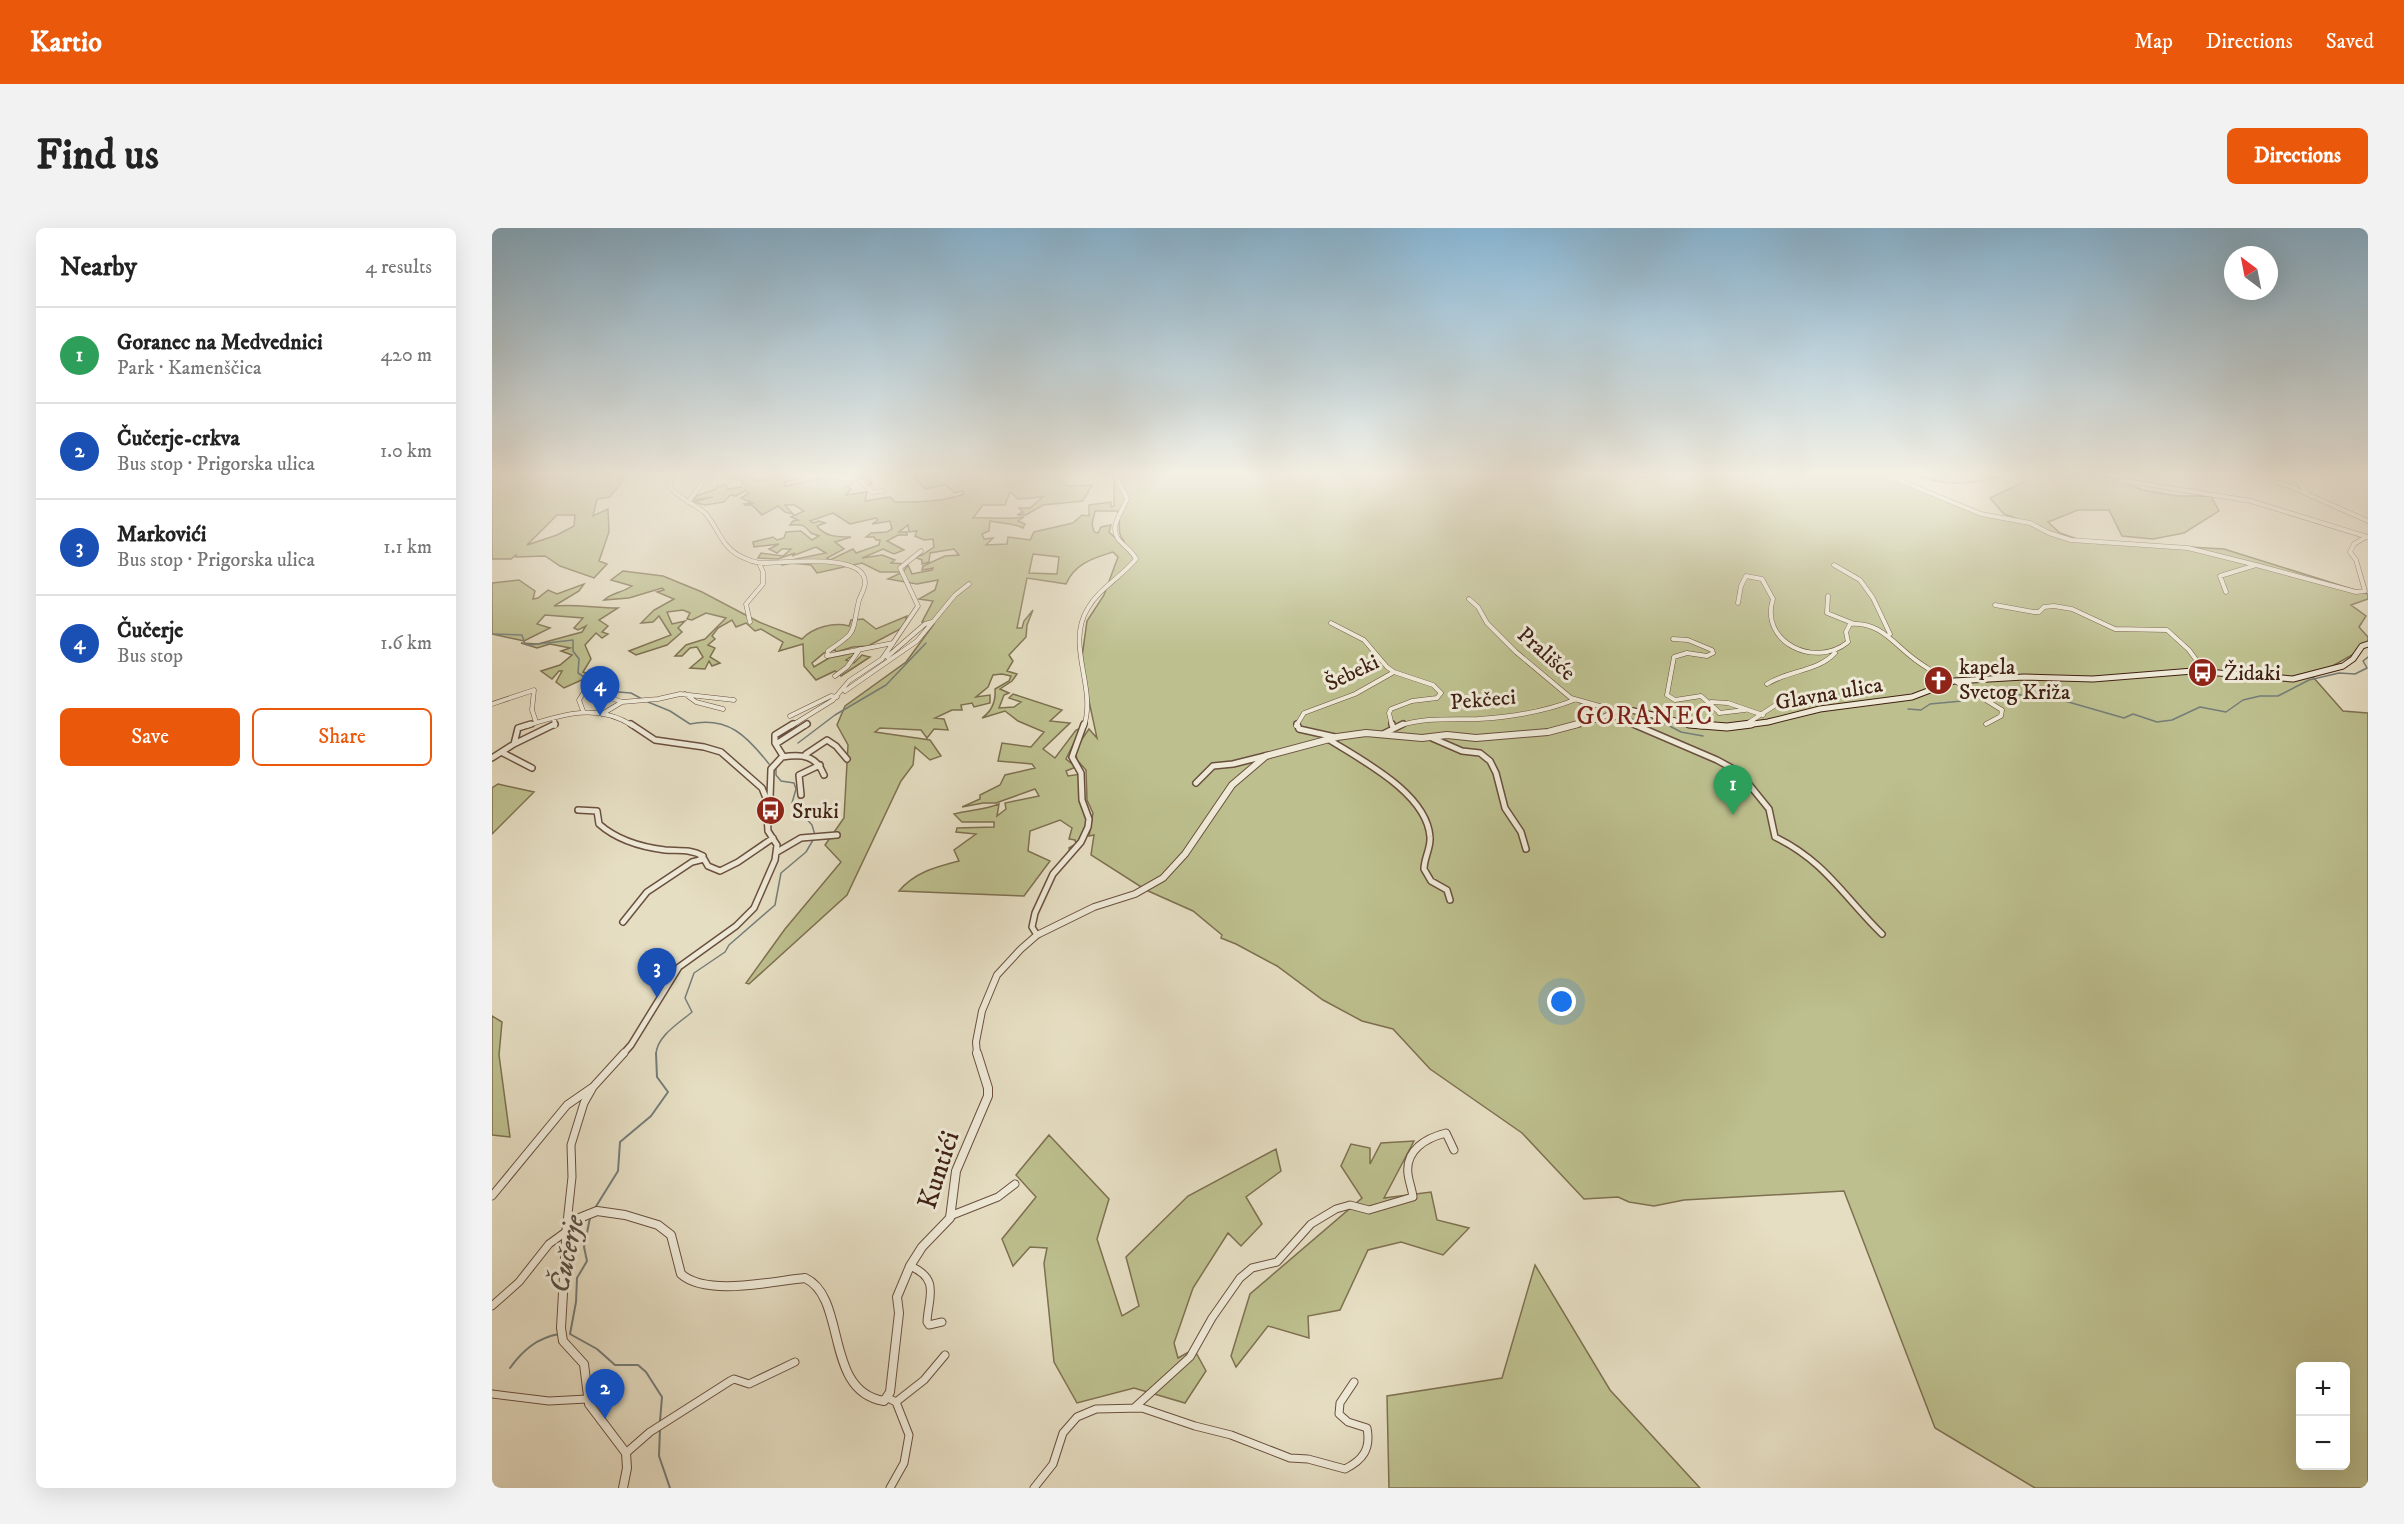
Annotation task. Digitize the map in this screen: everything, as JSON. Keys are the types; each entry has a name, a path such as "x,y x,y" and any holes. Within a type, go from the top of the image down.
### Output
{"main road":[{"name":"Glavna ulica","path":"1615,712 1639,710 1692,725 1727,727 1768,722 1820,709 1912,697 1951,681 2024,677 2093,679 2175,672 2205,672 2280,679 2320,674 2343,666 2353,659 2362,646 2368,644"}],"street":[{"path":"719,535 734,552 759,563 815,560 857,567 866,579 856,626 847,638 827,654 834,656 893,643"},
{"path":"1037,935 1032,927 1035,913 1053,874 1081,842 1088,827 1089,819 1082,800 1081,773 1072,757 1087,720 1087,692 1079,639 1086,609 1136,559 1116,535"},
{"path":"2055,535 2072,540 2188,548 2356,592 2365,591 2356,560 2350,552 2354,544 2367,537"},
{"path":"883,658 912,616 918,603 900,568 921,550"},
{"path":"750,622 746,604 763,584 763,572 759,563"},
{"path":"1834,565 1860,580 1873,598 1890,636"},
{"path":"2226,592 2220,576 2256,565"},
{"path":"1738,603 1741,586 1746,576 1762,579 1773,599 1769,611 1780,637 1810,654 1836,652"},
{"path":"842,692 876,672 917,641 955,595 969,584"},
{"path":"1828,596 1827,613 1852,623 1872,625 1890,636 1911,657 2002,710 2001,716 1986,724"},
{"name":"Prališće","path":"1469,599 1478,607 1487,623 1516,652 1574,700 1615,712 1717,760 1744,777 1769,809 1775,837 1801,850 1822,867 1859,912 1882,934"},
{"path":"1995,605 2034,612 2039,612 2044,607 2059,606 2069,608 2116,629 2167,630 2182,642 2205,672"},
{"path":"782,757 773,739 781,730 837,697 849,681 891,655 925,624 932,622"},
{"name":"Šebeki","path":"1331,623 1368,643 1387,668 1394,672"},
{"path":"1767,684 1784,674 1829,661 1848,642 1846,632 1852,623"},
{"path":"1673,639 1690,640 1712,650 1713,653 1707,656 1687,653 1674,657 1666,695 1675,700 1701,696 1711,702 1720,713 1754,710 1763,715"},
{"path":"835,676 850,663 860,650"},
{"name":"Pekčeci","path":"1393,728 1390,720 1391,709 1412,701 1437,698 1442,693 1433,685 1394,672"},
{"name":"Šebeki","path":"1337,737 1307,732 1296,725 1304,713 1355,694 1394,672"},
{"path":"583,711 579,700 586,689 622,702"},
{"path":"492,704 534,690 536,697 531,705 531,713 536,722"},
{"path":"685,694 696,702 723,709"},
{"path":"602,714 622,702 685,694 734,700"},
{"path":"790,716 831,696 837,697"},
{"path":"1744,725 1763,715 1781,700 1795,698"},
{"name":"Pekčeci","path":"1383,734 1393,728 1432,720 1513,715 1544,710 1574,700"},
{"path":"1711,702 1728,703 1745,710"},
{"path":"514,744 518,728 570,712 583,711 617,716 654,740 704,747 721,752 762,788 766,802 766,824 777,845 777,852 767,881 754,908 736,926 680,968 631,1045 593,1088 584,1103 571,1145 572,1177 567,1227 562,1334 584,1364 587,1399 626,1453 627,1468 623,1488"},
{"name":"Glavna ulica","path":"1337,737 1365,733 1476,738 1548,732 1615,712"},
{"path":"492,758 514,744 555,726 554,718"},
{"path":"776,744 807,724"},
{"name":"Kuntići","path":"1196,783 1212,767 1233,764 1337,737"},
{"name":"Glavna ulica","path":"1430,737 1489,759 1496,771 1505,807 1522,832 1526,849"},
{"path":"1328,739 1382,775 1415,803 1422,814 1430,836 1424,869 1431,881 1447,890 1450,900"},
{"path":"766,802 770,798 771,769 782,757 806,754 827,740 836,746 847,759"},
{"path":"503,753 532,768"},
{"path":"806,754 820,765 824,775"},
{"name":"Kuntići","path":"892,1400 899,1313 897,1297 910,1266 922,1247 950,1216 956,1171 988,1096 985,1077 976,1050 982,1011 997,975 1037,935 1094,907 1135,894 1163,878 1185,854 1232,785 1270,754"},
{"path":"801,795 799,775 820,765"},
{"path":"578,810 597,811 599,824 610,833 645,846 696,851 703,856 701,858 708,866 720,871 738,862 773,838"},
{"path":"777,852 801,838 837,835"},
{"path":"622,922 647,892 701,858"},
{"path":"492,1196 548,1127 585,1090 593,1088"},
{"path":"1135,1407 1190,1357 1212,1318 1240,1278 1252,1268 1277,1262 1311,1224 1336,1209 1350,1205 1369,1210 1413,1197 1407,1166 1416,1147 1430,1136 1446,1133 1454,1150"},
{"path":"950,1216 998,1197 1015,1184"},
{"path":"492,1306 503,1299 550,1243 567,1227 592,1212 654,1223 666,1230 672,1236 676,1262 686,1278 720,1285 805,1278 814,1282 825,1297 835,1340 858,1386 868,1396 879,1402 892,1400 924,1380 945,1355"},
{"path":"910,1266 921,1270 930,1285 932,1303 926,1317 927,1322 932,1324 942,1322"},
{"path":"626,1453 655,1429 730,1381 734,1379 749,1384 795,1362"},
{"path":"1034,1488 1053,1464 1063,1433 1077,1417 1096,1409 1135,1407 1231,1435 1290,1458 1308,1459 1345,1469 1366,1455 1369,1447 1367,1428 1342,1419 1338,1412 1338,1405 1354,1382"},
{"path":"492,1394 549,1401 587,1399"},
{"path":"890,1488 904,1463 909,1442 909,1435 892,1400"}],"green space":[{"path":"492,535 537,535 527,545 557,535 608,535 599,561 607,564 594,578 560,566 545,556 516,557 516,555 511,559 492,559"},
{"path":"785,535 806,535 812,540 819,536 816,535 851,537 835,542 844,549 827,558 830,560 853,549 856,553 879,545 880,540 866,537 869,535 907,535 898,535 887,541 904,550 894,554 883,549 862,558 882,555 895,560 891,563 905,564 899,572 880,572 862,563 817,573 811,565 791,563 782,565 781,562 826,553 816,547 778,559 758,558 761,553 783,556 791,549 782,549 777,553 769,549 779,544 754,547 753,542 773,537 777,540 784,538"},
{"path":"915,535 982,535 984,539 993,538 986,545 1007,544 1008,537 1030,540 1033,535 1112,535 1123,545 1124,541 1120,535 2065,535 2083,541 2224,549 2368,594 2368,599 2351,605 2366,616 2359,627 2368,637 2368,646 2313,677 2343,711 2368,713 2368,1488 2035,1488 1935,1428 1844,1191 1684,1200 1654,1206 1629,1202 1618,1197 1584,1199 1522,1133 1430,1069 1393,1029 1362,1021 1323,1000 1277,966 1221,938 1222,935 1193,911 1146,890 1091,855 1094,835 1089,836 1093,813 1087,800 1086,770 1077,760 1075,749 1089,729 1097,738 1081,664 1087,621 1104,595 1118,557 1113,552 1080,566 1066,584 1027,578 1017,628 1022,628 1024,621 1033,610 1027,625 1026,637 1009,655 1013,661 1007,671 1017,674 1012,681 1000,689 1009,693 1004,695 999,708 1014,707 1021,702 1009,698 1013,694 1062,710 1050,721 1070,723 1043,749 1055,758 1076,730 1081,728 1066,759 1076,767 1066,771 1068,776 1081,774 1081,801 1088,819 1085,834 1070,853 1069,848 1076,844 1075,840 1069,839 1072,828 1060,820 1030,831 1028,851 1050,861 1024,896 899,891 919,875 959,861 954,850 976,834 956,832 957,828 994,827 994,822 962,822 954,814 999,804 997,816 1006,809 1005,803 1039,796 1035,789 996,803 962,807 980,799 980,795 1000,785 1005,775 1035,768 1032,764 998,761 1002,743 1031,747 1044,732 1018,721 1005,711 982,718 993,706 995,689 1009,681 1011,676 993,675 988,687 976,697 990,695 990,703 974,707 972,703 961,705 962,710 952,710 935,718 944,719 948,730 934,729 927,738 921,730 880,728 875,732 930,740 941,756 930,760 915,747 913,765 901,781 847,895 749,984 746,983 785,929 841,862 825,845 844,818 848,745 837,725 845,706 906,662 934,624 922,622 933,601 919,599 935,590 938,580 917,584 888,579 903,572 908,565 912,574 932,570 933,568 922,570 923,566 945,556 959,555 954,549 930,553 929,562 922,564 922,560 914,557 934,547 933,539 924,540","holes":["1033,554 1059,557 1057,574 1029,573"]},
{"path":"2121,535 2175,535 2153,539 2122,536"},
{"path":"623,571 663,576 702,592 759,622 802,639 812,631 824,626 849,626 851,620 863,619 876,629 907,616 904,627 868,646 824,653 812,663 814,667 829,658 858,652 846,660 854,663 862,655 870,657 841,676 835,671 816,680 804,666 803,644 779,651 783,642 761,629 755,631 746,623 736,627 732,620 718,628 712,636 715,639 708,645 715,648 710,657 720,663 712,666 709,661 705,669 690,668 703,657 697,647 690,648 682,656 675,656 686,645 705,639 726,618 706,613 692,620 687,619 690,613 683,610 667,612 672,624 685,621 678,628 682,632 667,645 636,655 629,651 671,635 659,616 653,622 641,623 654,610 674,599 657,592 664,590 662,588 629,598 604,600 632,586 611,580"},
{"path":"519,580 535,591 533,599 548,590 557,594 584,584 579,591 554,606 618,608 599,620 608,626 602,632 608,634 602,638 596,633 585,645 591,659 583,672 593,675 564,688 556,682 562,671 559,671 552,679 541,671 560,665 572,655 561,651 570,648 550,644 537,648 521,643 538,644 582,632 586,626 578,630 574,628 583,618 545,615 537,624 550,628 524,641 492,634 492,583"},
{"path":"498,784 534,792 492,834 492,788"},
{"path":"492,1016 502,1022 499,1055 510,1137 492,1135"},
{"path":"1049,1135 1109,1199 1097,1239 1122,1316 1139,1306 1126,1257 1188,1196 1276,1149 1281,1171 1246,1197 1262,1224 1241,1246 1228,1233 1193,1288 1174,1343 1178,1358 1194,1349 1206,1371 1185,1403 1134,1388 1077,1403 1054,1362 1044,1263 1047,1248 1030,1247 1013,1266 1002,1239 1036,1197 1016,1175"},
{"path":"1414,1141 1384,1198 1431,1192 1437,1220 1469,1228 1443,1255 1401,1242 1368,1250 1340,1310 1308,1316 1309,1338 1268,1326 1236,1367 1231,1356 1250,1294 1362,1198 1341,1166 1351,1144 1370,1148 1370,1164 1381,1143"},
{"path":"1535,1265 1610,1390 1700,1488 1389,1488 1387,1396 1502,1378"}],"waterway":[{"name":"Čučerje","path":"492,634 522,635 525,644 529,645 573,640 573,651 579,659 578,673 606,691 631,693 644,700"},
{"path":"798,743 835,715 886,685 926,643"},
{"path":"1908,709 1921,710 1930,704 1962,701 1978,694 1998,690 2030,697 2044,695 2124,718 2133,714 2157,722 2172,720 2200,707 2226,712 2243,700 2260,696 2278,696 2309,680 2339,673 2355,674 2367,668 2363,661 2368,657"},
{"name":"Čučerje","path":"648,702 670,711 690,724 715,723 736,731 753,745 769,764"},
{"path":"1580,704 1606,710"},
{"path":"1616,713 1628,719 1660,721 1681,732 1703,736"},
{"name":"Čučerje","path":"776,768 776,775 781,781 794,783 796,789 792,803 812,825 815,835"},
{"name":"Čučerje","path":"656,1054 657,1047 664,1036 692,1012 685,998 694,973 725,952 729,945 775,905 781,873 806,852 813,840"},
{"name":"Čučerje","path":"595,1208 618,1171 620,1142 651,1116 668,1092 657,1077 656,1054"},
{"name":"Čučerje","path":"590,1218 584,1247 587,1261 577,1278 576,1302 570,1334 597,1349 615,1365 638,1365 646,1372 662,1397 660,1421"},
{"path":"510,1368 531,1346 544,1338 559,1334"},
{"name":"Čučerje","path":"660,1429 659,1456 670,1488"}],"place":[{"name":"Židaki","path":"2203,673"},
{"name":"kapela Svetog Križa","path":"1938,680"},
{"name":"Čučerje","path":"600,716"},
{"name":"Sruki","path":"771,811"},
{"name":"Goranec na Medvednici","path":"1733,815"},
{"name":"Markovići","path":"657,998"},
{"name":"Čučerje-crkva","path":"605,1419"}],"district":[{"name":"GORANEC","path":"1645,716"}]}
